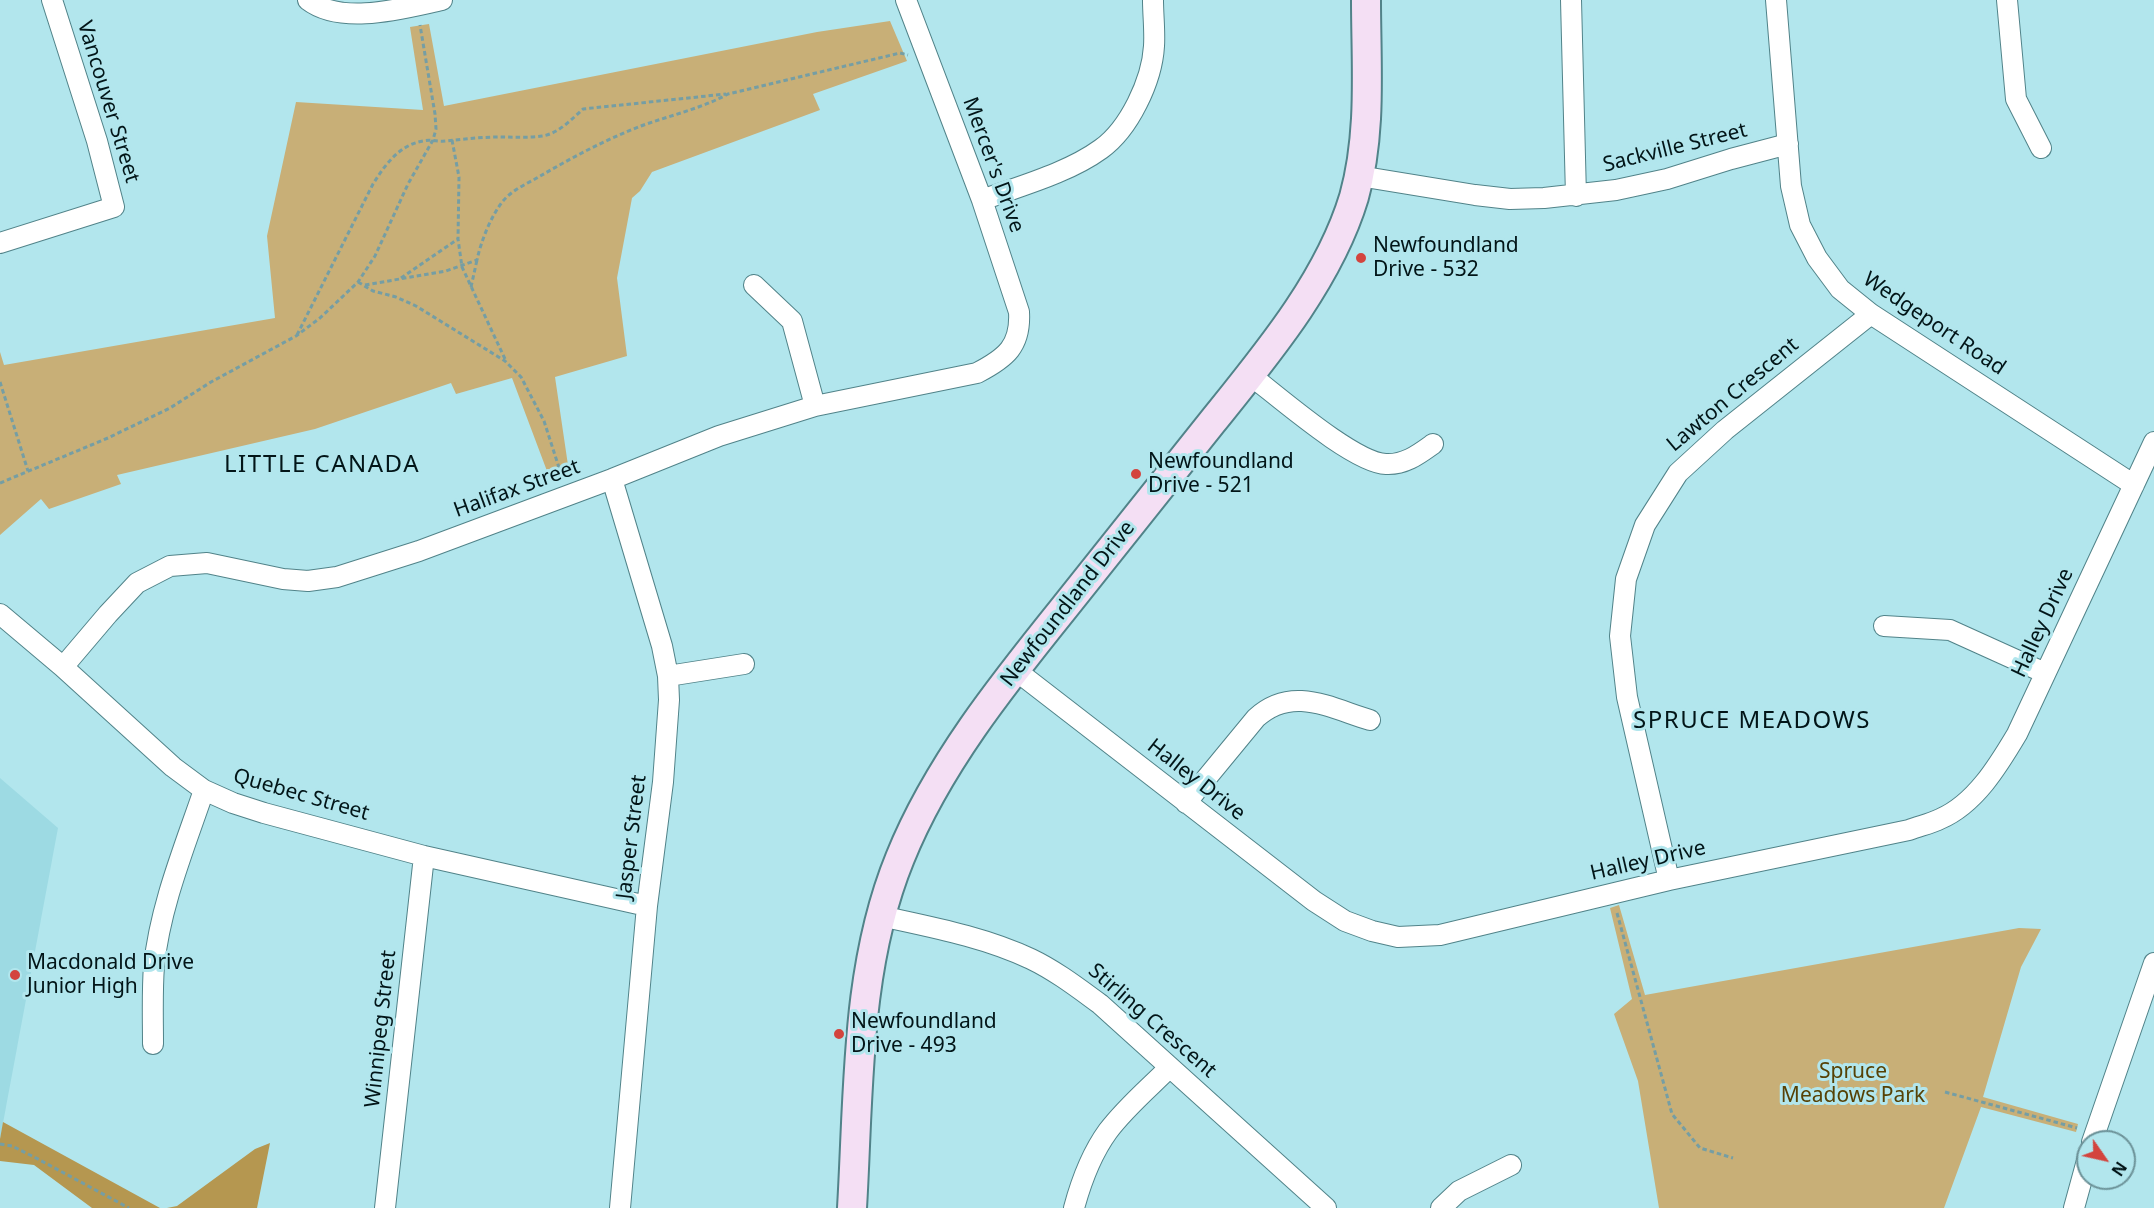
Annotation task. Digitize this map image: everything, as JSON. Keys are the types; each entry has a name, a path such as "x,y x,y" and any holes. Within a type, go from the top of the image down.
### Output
{"street":[{"name":"Vancouver Street","path":"0,243 114,207 97,141 52,0"},
{"path":"309,0 326,9 346,15 442,0"},
{"name":"Mercer's Drive","path":"906,0 982,200 1019,312 1020,328 1012,348"},
{"path":"982,200 1063,170 1101,149 1130,118 1147,83 1154,47 1153,0"},
{"name":"Newfoundland Drive","path":"852,1208 868,971 881,916 899,859 938,783 1014,669 1250,375 1323,269 1346,222 1359,176 1367,114 1366,0"},
{"path":"1571,0 1576,196"},
{"name":"Wedgeport Road","path":"1776,0 1791,186 1800,225 1817,258 1840,289 1871,314 2134,485"},
{"path":"2007,0 2016,99 2041,148"},
{"name":"Sackville Street","path":"1359,176 1510,199 1576,196 1667,179 1788,144"},
{"path":"754,285 792,321 815,406"},
{"name":"Lawton Crescent","path":"1669,880 1627,697 1620,636 1626,579 1645,525 1678,473 1725,430 1871,314"},
{"name":"Halifax Street","path":"63,667 137,584 170,566 207,563 283,579 308,581 338,577 419,551 612,479 719,436 815,406 977,373 997,363 1012,348"},
{"path":"1250,375 1344,447 1376,462 1388,464 1401,462 1413,458 1433,444"},
{"name":"Halley Drive","path":"1014,669 1186,803 1345,921 1398,937 1440,935 1669,880 1909,830 1941,819 1970,798 1996,770 2017,734 2154,442"},
{"name":"Jasper Street","path":"612,479 662,646 668,676 669,700 663,782 647,906 620,1208"},
{"name":"Quebec Street","path":"0,614 63,667 173,767 204,790 264,813 424,856 647,906"},
{"path":"1884,626 1950,630 2045,673"},
{"path":"668,676 744,664"},
{"path":"1186,803 1256,718 1278,704 1291,700 1306,700 1370,720"},
{"path":"153,1044 154,965 164,915 174,877 204,790"},
{"name":"Winnipeg Street","path":"385,1208 424,856"},
{"name":"Stirling Crescent","path":"881,916 1002,946 1063,976 1100,1004 1326,1208"},
{"path":"2088,1130 2149,990 2154,963"},
{"path":"1074,1208 1089,1167 1106,1134 1117,1119 1170,1067"},
{"path":"1442,1208 1459,1191 1511,1165"},
{"path":"2074,1208 2079,1190"}],"path":[{"path":"0,483 108,438 170,408 211,382 296,336 320,318 358,282 375,256 408,184 433,140 436,129 420,23"},
{"path":"900,54 906,49"},
{"path":"296,336 313,299 383,168 394,155 408,146 433,140 442,142 484,137 544,136 568,124 583,109 728,94 900,54 908,55"},
{"path":"471,287 480,250 497,211 504,200 514,192 549,171 613,139 642,126 706,106 728,94"},
{"path":"452,140 459,177 458,239 462,267 505,361"},
{"path":"399,279 458,239"},
{"path":"365,285 462,267 477,260"},
{"path":"358,282 374,291 416,306 505,361 521,377 544,421 562,477"},
{"path":"0,382 28,471"},
{"path":"1617,913 1672,1114 1700,1148 1733,1158"},
{"path":"1945,1092 2076,1132"},
{"path":"0,1144 12,1146 129,1208"}],"shaded area":[{"name":"Macdonald Drive Junior High","path":"0,778 58,828 0,1139"},
{"path":"3,1122 160,1208 92,1208 34,1165 0,1161"},
{"path":"270,1143 257,1208 167,1208 177,1206 255,1149"}],"green space":[{"path":"890,21 907,61 813,94 820,110 652,172 640,191 632,198 617,278 627,356 555,377 569,472 550,479 512,378 456,394 451,383 315,429 117,475 121,484 49,509 41,499 0,535 0,352 4,365 275,318 267,236 296,102 423,110 410,27 429,24 444,106 817,32"},
{"name":"Spruce Meadows Park","path":"1619,905 1645,995 2019,928 2041,929 2021,967 1983,1097 2078,1124 2076,1132 1981,1107 1944,1208 1659,1208 1638,1081 1614,1014 1632,999 1610,908"}],"place":[{"name":"Newfoundland Drive - 532","path":"1361,258"},
{"name":"Newfoundland Drive - 521","path":"1136,474"},
{"name":"Macdonald Drive Junior High","path":"15,975"},
{"name":"Newfoundland Drive - 493","path":"839,1034"}],"district":[{"name":"LITTLE CANADA","path":"322,465"},
{"name":"SPRUCE MEADOWS","path":"1752,721"}]}
